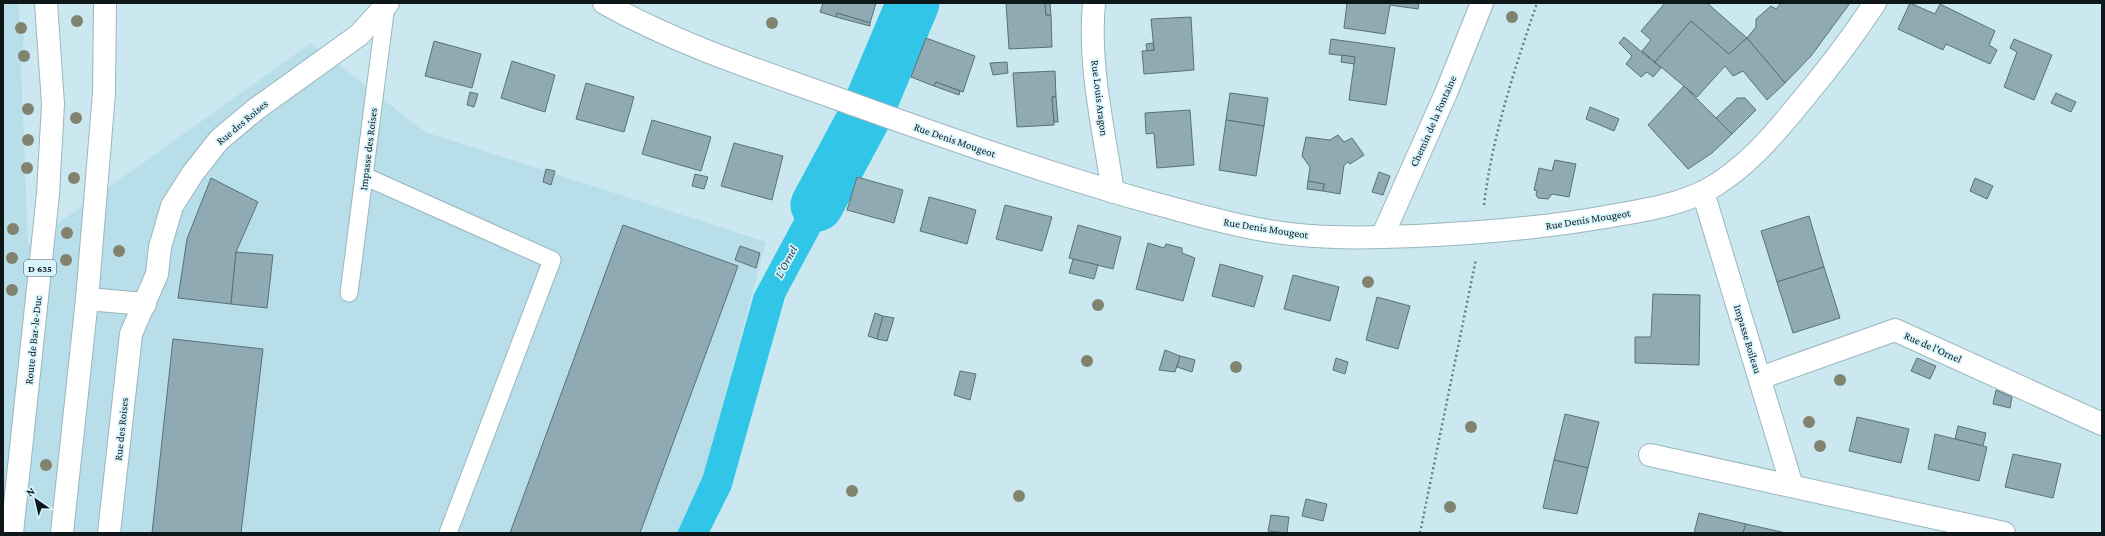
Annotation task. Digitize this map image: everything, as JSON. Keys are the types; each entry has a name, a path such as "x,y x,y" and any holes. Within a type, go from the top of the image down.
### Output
{"street":[{"name":"Route de Bar-le-Duc","path":"12,533 48,194 53,104 46,3"},
{"path":"62,533 87,299 104,93 105,3"},
{"name":"Rue Denis Mougeot","path":"604,3 677,39 886,117 1113,192 1220,221 1269,231 1323,237 1382,237 1481,233 1552,226 1629,213 1670,203 1703,192 1731,176 1767,143 1812,90 1876,3"},
{"name":"Rue Louis Aragon","path":"1094,3 1094,68 1113,192"},
{"name":"Chemin de la Fontaine","path":"1382,237 1446,93 1482,3"},
{"name":"Rue des Roises","path":"109,533 131,334 157,274 160,248 172,206 193,173 219,140 256,109 359,35 387,4"},
{"name":"Impasse Boileau","path":"1703,192 1792,486"},
{"path":"87,299 145,304"},
{"name":"Rue de l'Ornel","path":"1760,378 1895,330 2102,424"},
{"path":"1650,455 2004,533"}],"lane":[{"name":"Impasse des Roises","path":"349,293 387,4"},
{"path":"364,176 552,260 448,533"}],"path":[{"path":"1420,533 1481,233 1486,194 1498,133 1521,48 1537,3"}],"shaded area":[{"path":"3,3 19,3 20,31 24,37 21,63 28,245 311,43 425,132 766,242 688,533 3,533"}],"water":[{"path":"838,138 867,144 785,297 731,489 709,533 677,533 703,476 754,294"}],"building":[{"path":"823,3 876,3 870,23 837,13 836,17 820,12"},
{"path":"1006,3 1045,3 1046,15 1051,15 1052,47 1009,49"},
{"path":"1045,3 1050,3 1051,15 1046,15"},
{"path":"1347,3 1419,3 1418,9 1390,5 1385,34 1344,28"},
{"path":"1665,3 1707,3 1747,38 1729,54 1691,21 1655,62 1642,51 1651,40 1641,31"},
{"path":"1781,3 1850,3 1811,56 1785,83 1747,38 1756,27 1756,19 1771,6 1776,9"},
{"path":"1910,3 1935,14 1940,4 1995,31 1989,45 1997,50 1990,64 1946,44 1943,50 1898,29"},
{"path":"837,13 870,23 870,26 836,17"},
{"path":"1191,17 1194,70 1144,74 1142,51 1154,50 1151,19"},
{"path":"1691,21 1729,54 1747,38 1785,83 1767,100 1743,71 1733,76 1725,66 1697,97 1655,62"},
{"path":"1624,37 1661,68 1653,77 1647,72 1641,77 1626,64 1632,56 1619,43"},
{"path":"926,38 975,56 963,92 936,82 934,86 911,77"},
{"path":"1331,39 1395,48 1386,105 1349,100 1355,57 1329,54"},
{"path":"2014,39 2052,55 2034,100 2004,87 2017,52 2010,48"},
{"path":"434,41 481,54 472,88 425,76"},
{"path":"1153,43 1154,50 1147,51 1146,44"},
{"path":"1342,55 1355,57 1354,64 1341,62"},
{"path":"512,61 555,75 545,112 501,98"},
{"path":"1007,62 1008,73 993,75 990,63"},
{"path":"1055,71 1056,97 1052,97 1054,125 1017,127 1013,73"},
{"path":"936,82 960,91 959,95 934,86"},
{"path":"586,83 634,97 624,132 576,119"},
{"path":"1684,86 1732,134 1712,153 1688,169 1648,125"},
{"path":"470,92 478,94 474,107 467,105"},
{"path":"1230,93 1268,98 1264,126 1226,120"},
{"path":"2056,93 2076,102 2071,112 2051,103"},
{"path":"1052,97 1056,97 1058,122 1054,122"},
{"path":"1737,98 1745,98 1756,110 1732,134 1716,118"},
{"path":"1590,107 1619,119 1614,131 1586,119"},
{"path":"1190,110 1194,165 1157,168 1154,133 1146,134 1145,113"},
{"path":"652,120 711,137 701,171 642,154"},
{"path":"1226,120 1264,126 1256,176 1219,170"},
{"path":"1338,135 1344,142 1352,138 1364,155 1350,164 1348,162 1344,165 1340,194 1323,191 1324,184 1308,181 1310,167 1302,156 1306,137 1330,140"},
{"path":"734,143 783,156 772,200 721,186"},
{"path":"1555,160 1576,164 1569,197 1552,194 1548,199 1538,198 1536,195 1537,191 1534,190 1539,168 1552,171"},
{"path":"546,169 555,171 551,185 543,182"},
{"path":"1379,172 1390,176 1383,195 1372,192"},
{"path":"695,174 708,177 704,189 692,186"},
{"path":"857,177 903,190 894,223 847,210"},
{"path":"211,178 258,202 236,252 231,304 178,298 187,239"},
{"path":"1975,178 1993,186 1987,199 1970,191"},
{"path":"1308,181 1324,184 1323,191 1307,189"},
{"path":"929,197 976,210 967,244 920,231"},
{"path":"1005,205 1052,217 1042,251 996,239"},
{"path":"1809,216 1824,267 1777,282 1761,231"},
{"path":"623,225 738,266 640,533 510,533"},
{"path":"1078,225 1121,237 1113,269 1069,258"},
{"path":"1148,243 1164,248 1166,244 1182,248 1182,253 1195,258 1183,301 1136,289"},
{"path":"740,246 760,253 756,268 735,260"},
{"path":"236,252 273,255 267,308 231,304"},
{"path":"1073,259 1098,265 1094,279 1069,273"},
{"path":"1220,264 1263,276 1254,307 1212,296"},
{"path":"1824,267 1840,318 1793,333 1777,282"},
{"path":"1293,275 1339,287 1330,321 1284,309"},
{"path":"1653,294 1700,295 1699,365 1635,363 1635,337 1651,337"},
{"path":"1377,297 1410,306 1398,349 1366,340"},
{"path":"875,313 883,316 877,339 868,336"},
{"path":"883,316 894,318 887,341 877,339"},
{"path":"173,339 263,349 241,533 152,533"},
{"path":"1165,350 1180,356 1175,372 1159,370"},
{"path":"1180,356 1195,360 1192,372 1177,367"},
{"path":"1336,358 1348,362 1345,374 1333,370"},
{"path":"1917,358 1936,366 1930,379 1911,371"},
{"path":"960,371 976,374 970,400 954,395"},
{"path":"1996,390 2012,397 2010,408 1993,404"},
{"path":"1565,414 1599,422 1588,468 1554,460"},
{"path":"1857,417 1909,429 1901,463 1849,451"},
{"path":"1958,426 1986,433 1983,446 1955,439"},
{"path":"1935,434 1987,447 1979,481 1928,469"},
{"path":"2013,454 2061,464 2053,498 2005,487"},
{"path":"1554,460 1588,468 1577,514 1543,508"},
{"path":"1306,499 1327,504 1323,521 1302,516"},
{"path":"1699,513 1746,524 1743,533 1694,533"},
{"path":"1271,515 1289,517 1287,533 1268,531"},
{"path":"1746,524 1786,533 1743,533"}],"waterway":[{"name":"L'Ornel","path":"817,205 867,112 913,3"}]}
